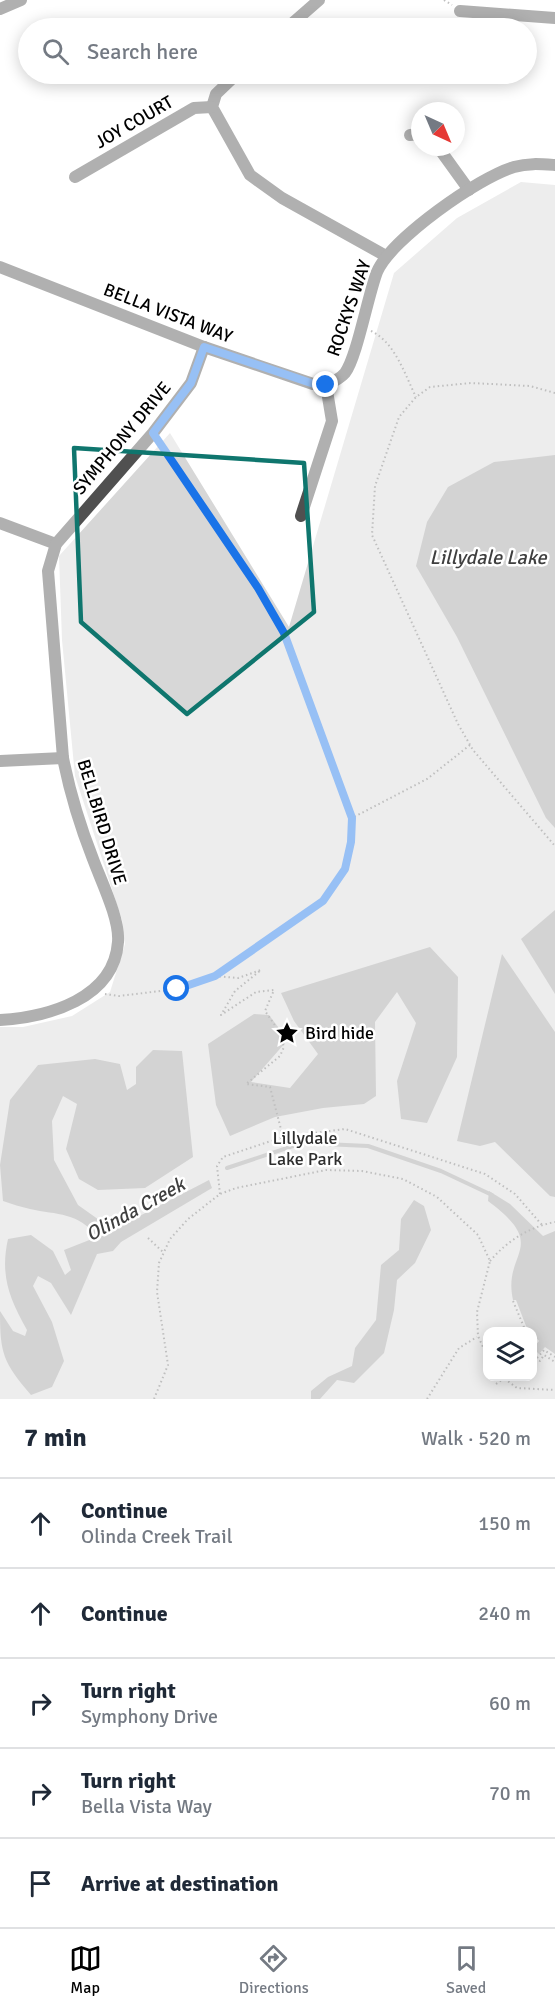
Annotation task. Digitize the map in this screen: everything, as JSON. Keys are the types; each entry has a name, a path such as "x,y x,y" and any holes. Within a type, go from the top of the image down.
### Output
{"street":[{"path":"0,9 21,0"},
{"path":"299,18 319,0"},
{"path":"460,11 555,18"},
{"path":"226,84 216,94 212,107 250,175 282,198 386,256"},
{"name":"JOY COURT","path":"75,177 194,108 212,107"},
{"path":"444,156 469,190"},
{"name":"ROCKYS WAY","path":"326,385 346,372 377,272 386,256 398,243 469,190 512,168 533,163 555,165"},
{"name":"BELLA VISTA WAY","path":"0,267 204,347 314,384 326,385"},
{"name":"SYMPHONY DRIVE","path":"56,544 153,433 191,383 204,347"},
{"path":"301,516 332,421 326,385"},
{"path":"0,523 56,544"},
{"name":"BELLBIRD DRIVE","path":"0,1020 30,1018 79,1000 98,986 112,969 119,941 113,914 69,788 63,758 48,571 56,544"},
{"path":"0,761 63,758"}],"path":[{"path":"360,327 375,332 388,344 416,397"},
{"path":"555,393 530,386 471,383 430,387 416,397 399,417 375,486 372,535 470,744 518,806 555,846"},
{"path":"106,993 119,996 177,989 215,976 323,901 345,869 351,842 352,818 284,633 258,588 153,433"},
{"path":"352,818 428,779 470,744"},
{"path":"215,976 238,978 261,970 235,991 221,1015 256,992 274,990 264,1011 279,1031 284,1047 280,1056 246,1084 270,1087 283,1137"},
{"path":"220,1194 217,1166 223,1157 283,1137 345,1129 485,1174 515,1194 540,1226"},
{"path":"154,1399 168,1365 157,1292 159,1263 170,1239 188,1219 220,1194 236,1188 326,1170 362,1171 403,1179 437,1197 462,1218 478,1235 490,1261"},
{"path":"483,1347 478,1336 477,1312 490,1261 513,1239 540,1226 555,1222"},
{"path":"148,1238 164,1253"},
{"path":"513,1301 524,1327"},
{"path":"427,1399 459,1348 478,1336"},
{"path":"544,1350 555,1357 554,1361 544,1355 540,1360 537,1358 544,1350"},
{"path":"496,1384 499,1381"},
{"path":"509,1381 517,1388 555,1390"}],"highlighted area":[{"path":"74,448 304,463 314,612 187,714 81,622"}],"green space":[{"name":"Lillydale Lake Park","path":"521,182 555,185 555,1399 0,1399 0,1027 23,1027 72,1016 110,992 125,944 122,920 75,776 62,640 59,556 170,433 289,627 394,273 457,218"}],"water":[{"name":"Lillydale Lake","path":"555,455 555,828 546,818 457,637 416,566 427,522 448,487 494,462"},
{"path":"555,910 555,994 521,939"},
{"path":"430,947 458,977 457,1057 427,1123 401,1119 397,1081 416,1023 397,992 375,1022 376,1096 364,1104 323,1108 275,1117 230,1136 216,1105 208,1044 254,1014 269,1015 284,1035 285,1043 251,1082 290,1088 318,1054 294,1021 281,993"},
{"path":"502,954 555,1032 555,1197 550,1196 495,1142 480,1146 457,1141"},
{"path":"153,1050 182,1051 193,1157 145,1188 98,1190 79,1179 66,1149 77,1104 63,1096 52,1121 54,1160 78,1205 109,1227 128,1222 209,1180 212,1188 121,1242 113,1251 97,1254 71,1315 51,1283 38,1276 33,1286 52,1322 64,1361 52,1387 31,1395 14,1374 2,1348 0,1311 13,1331 25,1336 27,1330 15,1307 8,1286 5,1264 8,1239 31,1235 53,1251 65,1275 71,1270 64,1250 97,1237 83,1223 75,1219 3,1201 0,1165 10,1100 38,1065 95,1059 120,1064 127,1090 136,1084 136,1067"},
{"path":"489,1191 510,1204 543,1236 555,1231 555,1354 545,1347 539,1354 537,1352 539,1341 537,1327 527,1327 516,1300 513,1300 511,1284 521,1240 517,1229 507,1217 488,1201"},
{"path":"414,1200 424,1206 431,1230 415,1263 397,1280 394,1310 384,1353 354,1383 337,1380 320,1399 311,1399 311,1391 328,1377 352,1366 355,1348 376,1320 381,1265 399,1250 401,1219"}],"waterway":[{"name":"Olinda Creek","path":"227,1168 302,1143 368,1146 441,1171 492,1195"}],"place":[{"name":"Bird hide","path":"287,1033"}],"route":[{"path":"177,989 215,976 323,901 345,869 351,842 352,818 284,633 258,588 153,433 191,383 204,347 314,384 326,385"}]}
